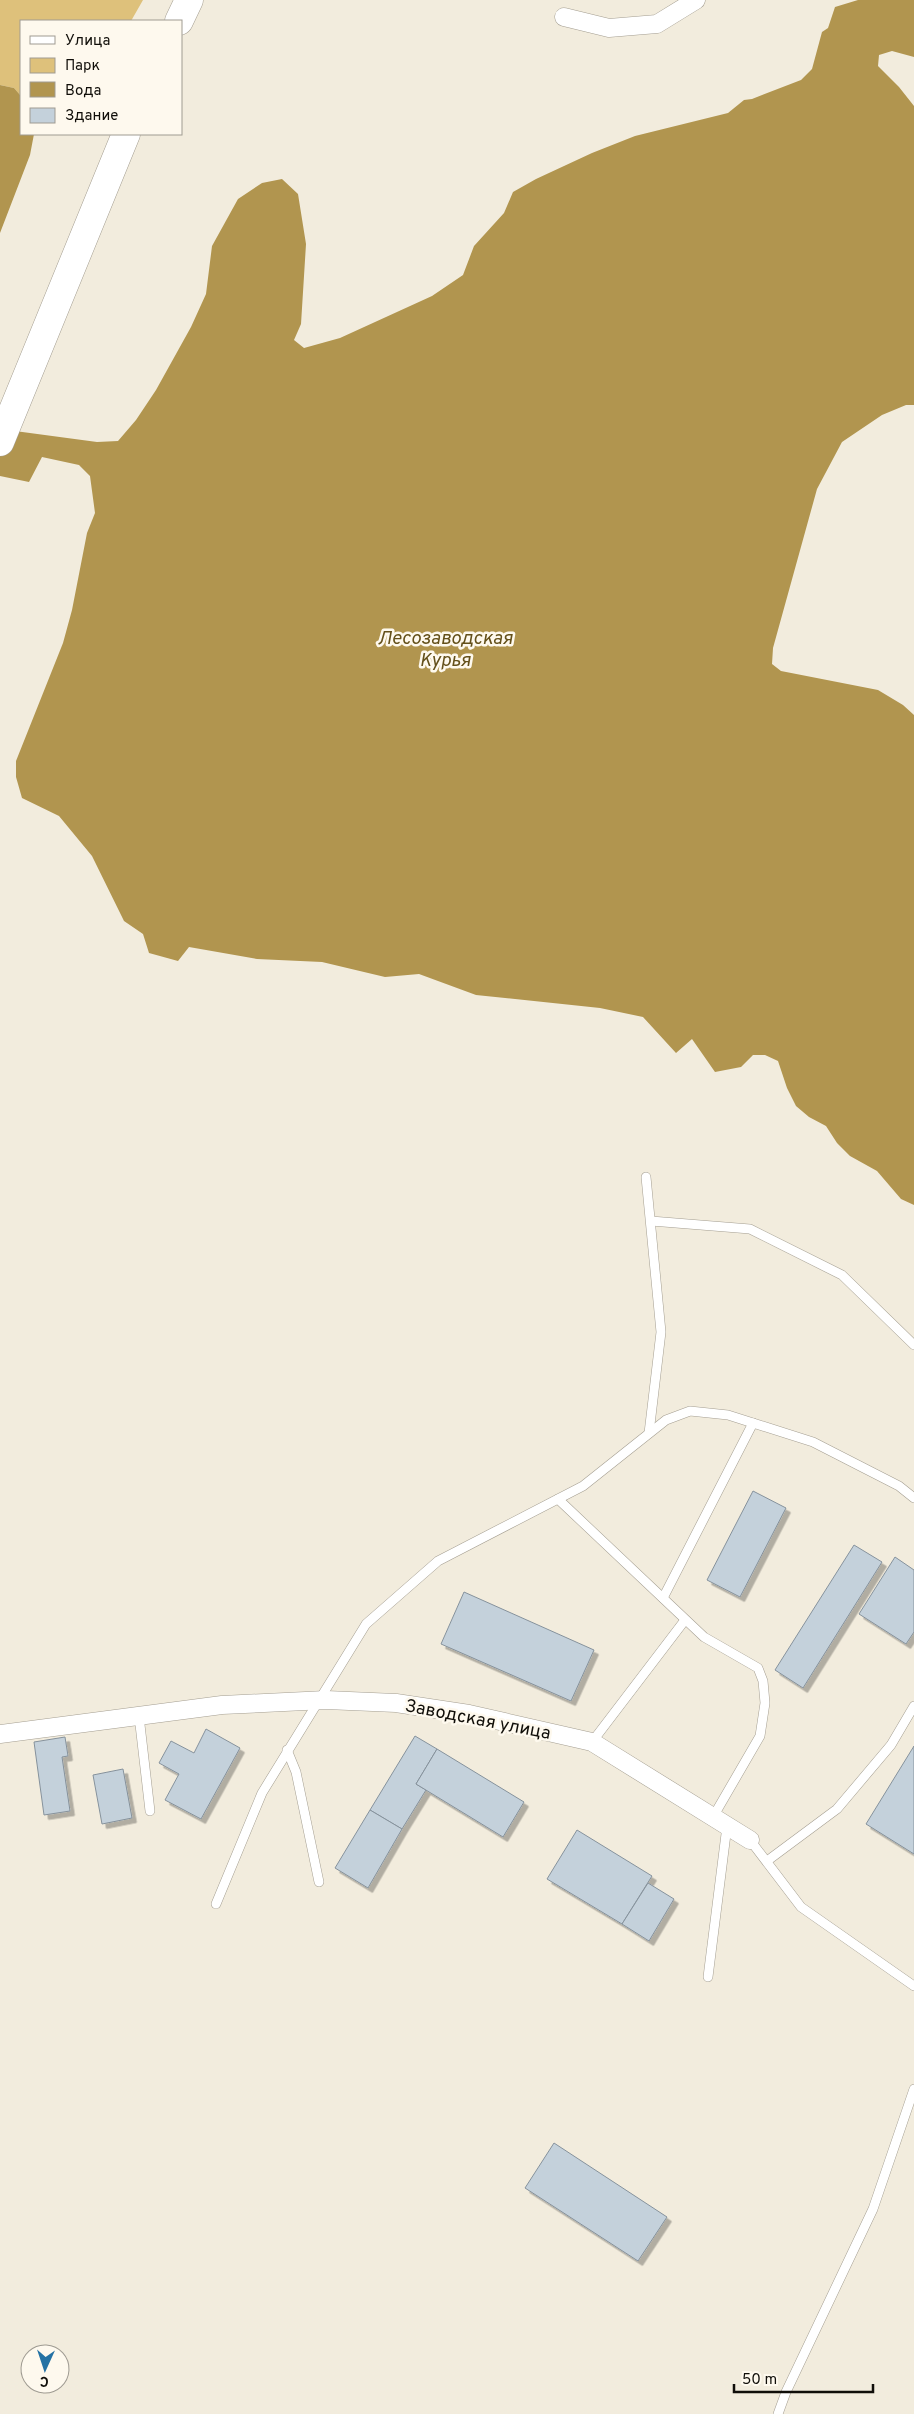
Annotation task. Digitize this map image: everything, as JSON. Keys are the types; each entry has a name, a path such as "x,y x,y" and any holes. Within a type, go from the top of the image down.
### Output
{"main road":[{"path":"179,20 189,0"},
{"path":"0,442 126,135"}],"street":[{"path":"564,18 609,28 657,24 696,0"},
{"name":"Заводская улица","path":"0,1734 222,1706 320,1700 396,1703 469,1714 592,1742 750,1840"}],"lane":[{"path":"646,1177 661,1332 649,1433"},
{"path":"650,1221 750,1229 842,1275 914,1345"},
{"path":"216,1904 262,1793 366,1624 438,1561 583,1486 666,1420 690,1411 728,1415 813,1442 899,1486 914,1498"},
{"path":"663,1598 753,1423"},
{"path":"558,1499 704,1637 758,1668 763,1681 765,1703 760,1736 720,1822 708,1977"},
{"path":"592,1742 685,1620"},
{"path":"767,1861 837,1810 891,1745 914,1706"},
{"path":"139,1716 150,1811"},
{"path":"287,1750 296,1772 319,1882"},
{"path":"750,1840 801,1907 914,1986"},
{"path":"778,2414 786,2392 872,2209 914,2089"}],"green space":[{"path":"0,0 143,0 132,20 20,20 20,95 14,88 0,85"}],"water":[{"name":"Лесозаводская Курья","path":"858,0 914,0 914,57 892,51 879,55 878,66 899,87 914,106 914,405 906,405 882,415 842,442 817,489 773,648 772,664 781,671 878,690 903,705 914,715 914,1205 901,1199 877,1171 850,1156 837,1143 826,1126 809,1117 796,1106 787,1088 778,1061 765,1055 753,1055 741,1067 715,1072 692,1039 676,1053 643,1017 600,1008 476,995 419,974 385,977 322,962 257,959 189,947 178,961 149,953 143,934 124,921 92,856 59,816 22,798 16,777 16,761 63,643 72,610 87,533 95,513 90,476 79,465 42,457 29,482 0,476 0,429 97,442 118,441 136,420 156,390 191,327 206,294 212,246 238,199 262,183 282,179 298,194 306,244 301,324 294,340 304,348 340,338 432,296 463,275 474,246 504,213 513,192 536,179 592,153 635,136 728,113 744,100 752,99 801,80 812,69 822,32 828,28 835,7"},
{"path":"0,85 14,88 20,95 20,135 34,135 30,155 0,233"}],"building":[{"path":"753,1491 786,1508 740,1597 707,1580"},
{"path":"854,1545 882,1562 803,1688 775,1670"},
{"path":"895,1557 914,1570 914,1632 906,1644 859,1614"},
{"path":"464,1592 594,1650 571,1701 441,1644"},
{"path":"206,1729 240,1748 201,1819 165,1800 179,1774 159,1763 171,1741 194,1753"},
{"path":"415,1736 437,1749 416,1784 426,1790 402,1829 370,1810"},
{"path":"65,1737 68,1756 62,1757 70,1811 44,1815 34,1742"},
{"path":"914,1746 914,1854 866,1824"},
{"path":"437,1749 524,1802 503,1837 416,1784"},
{"path":"123,1769 132,1818 102,1824 93,1775"},
{"path":"370,1810 402,1829 368,1888 335,1868"},
{"path":"577,1830 652,1876 622,1924 547,1879"},
{"path":"648,1883 674,1899 649,1941 622,1924"},
{"path":"554,2143 667,2217 638,2261 525,2188"}]}
